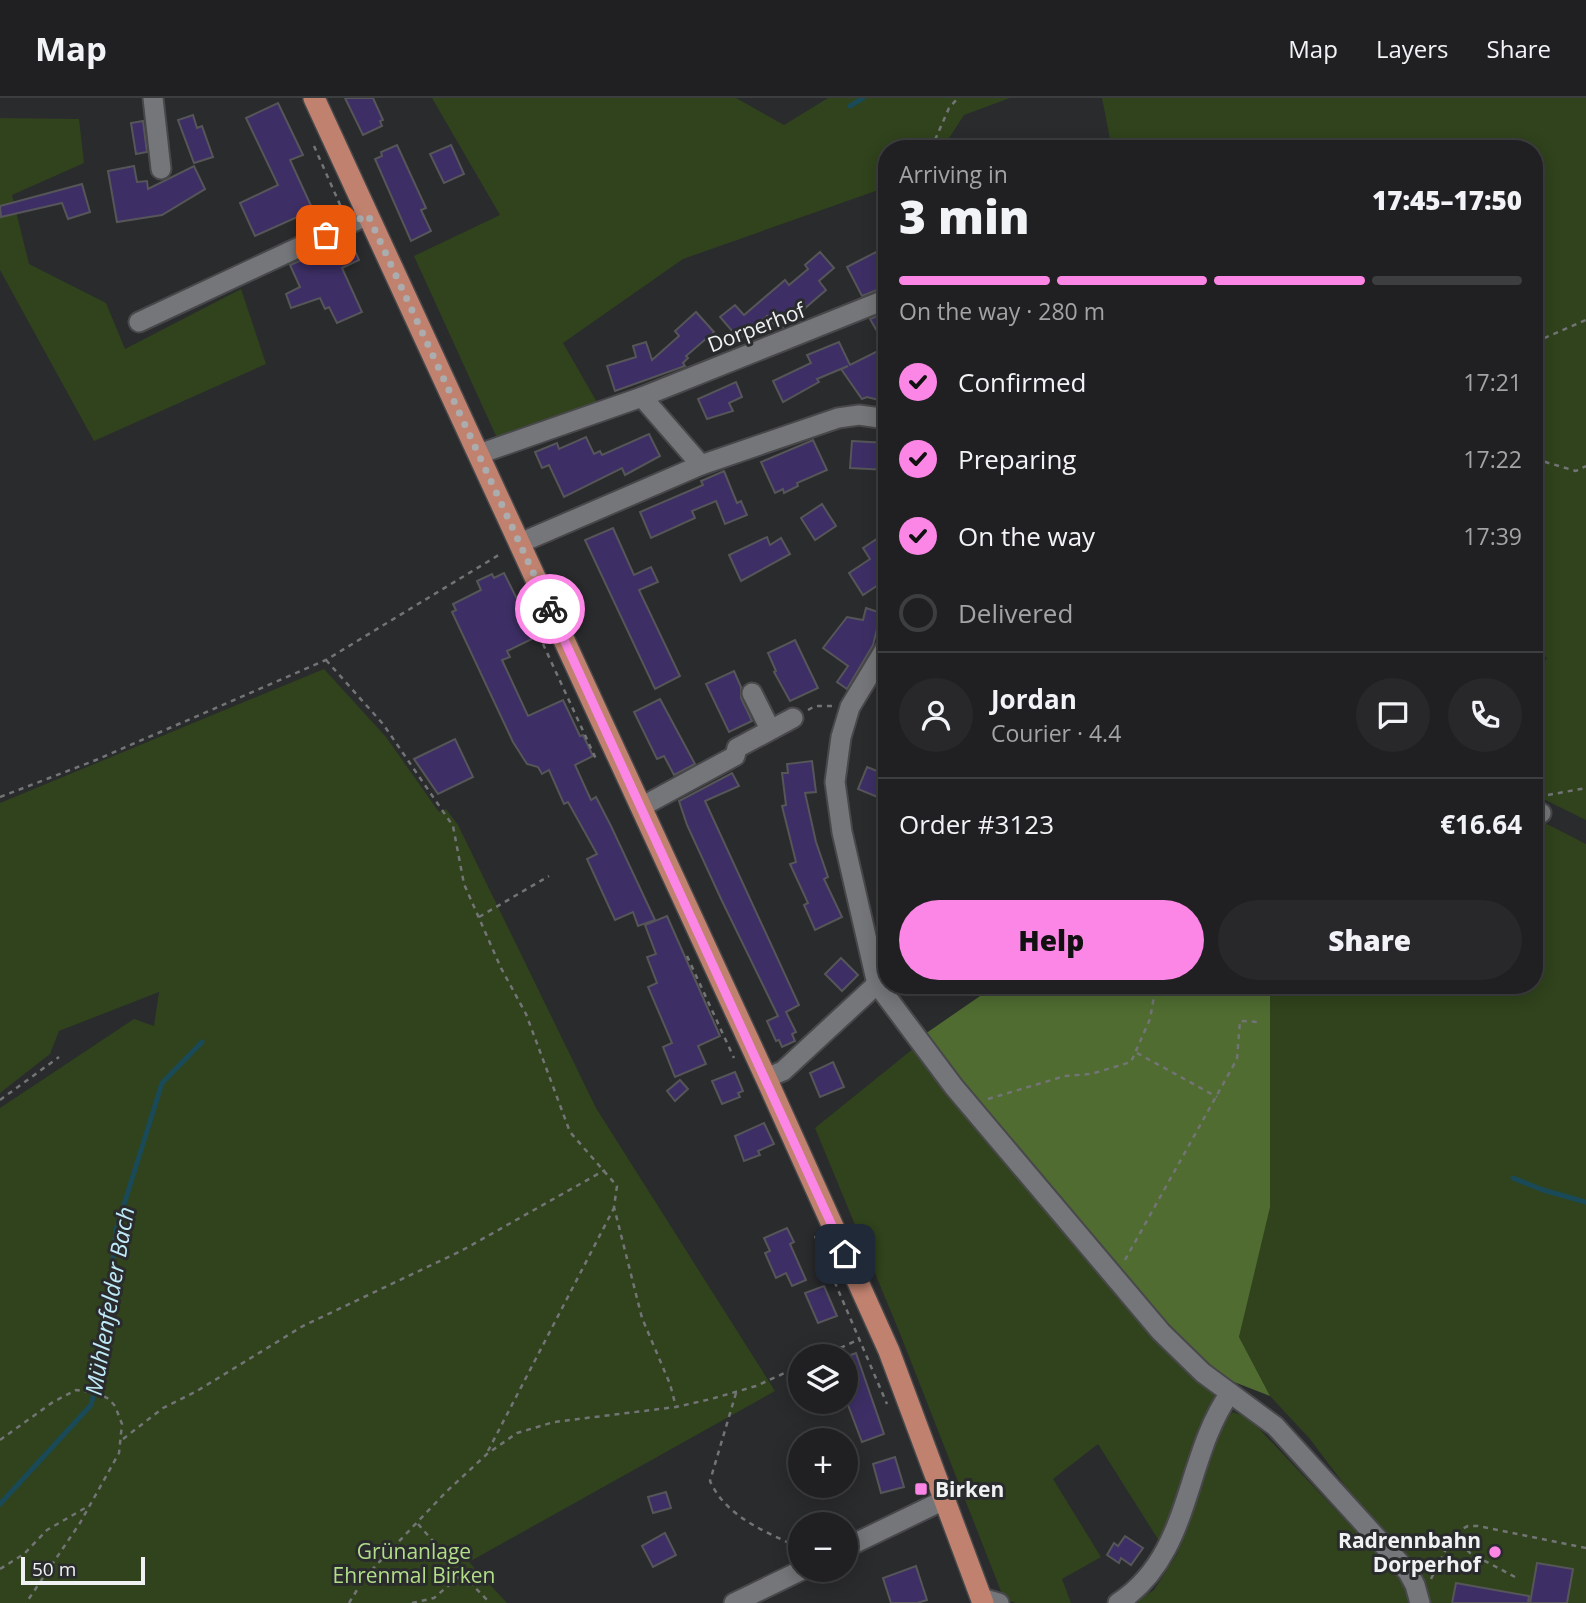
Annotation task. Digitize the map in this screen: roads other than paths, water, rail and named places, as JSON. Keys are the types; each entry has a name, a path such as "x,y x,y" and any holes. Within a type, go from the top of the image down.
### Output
{"main road":[{"path":"314,98 766,1078 879,1330 988,1601"}],"street":[{"path":"153,98 161,169"},
{"path":"139,322 368,215"},
{"name":"Dorperhof","path":"479,454 642,397 878,303"},
{"path":"642,397 701,465"},
{"path":"520,543 701,465 838,418 859,415 878,418"},
{"path":"766,1078 783,1071 877,984 835,796 836,758 850,707 878,661"},
{"path":"752,693 770,729"},
{"path":"641,807 735,756 737,748 793,718"},
{"path":"885,994 968,1104 1179,1351 1275,1426 1413,1578 1421,1602"},
{"path":"1118,1603 1142,1585 1169,1545 1185,1507 1216,1414 1230,1393"},
{"path":"858,1542 946,1499"},
{"path":"734,1603 788,1577"}],"waterway":[{"path":"850,106 863,98"},
{"name":"Mühlenfelder Bach","path":"0,1504 91,1405 103,1358 116,1230 162,1083 202,1042"},
{"path":"1513,1178 1586,1202"}],"place":[{"name":"Birken","path":"921,1489"},
{"name":"Radrennbahn Dorperhof","path":"1495,1552"}],"park label":[{"name":"Grünanlage Ehrenmal Birken","path":"414,1563"}]}
